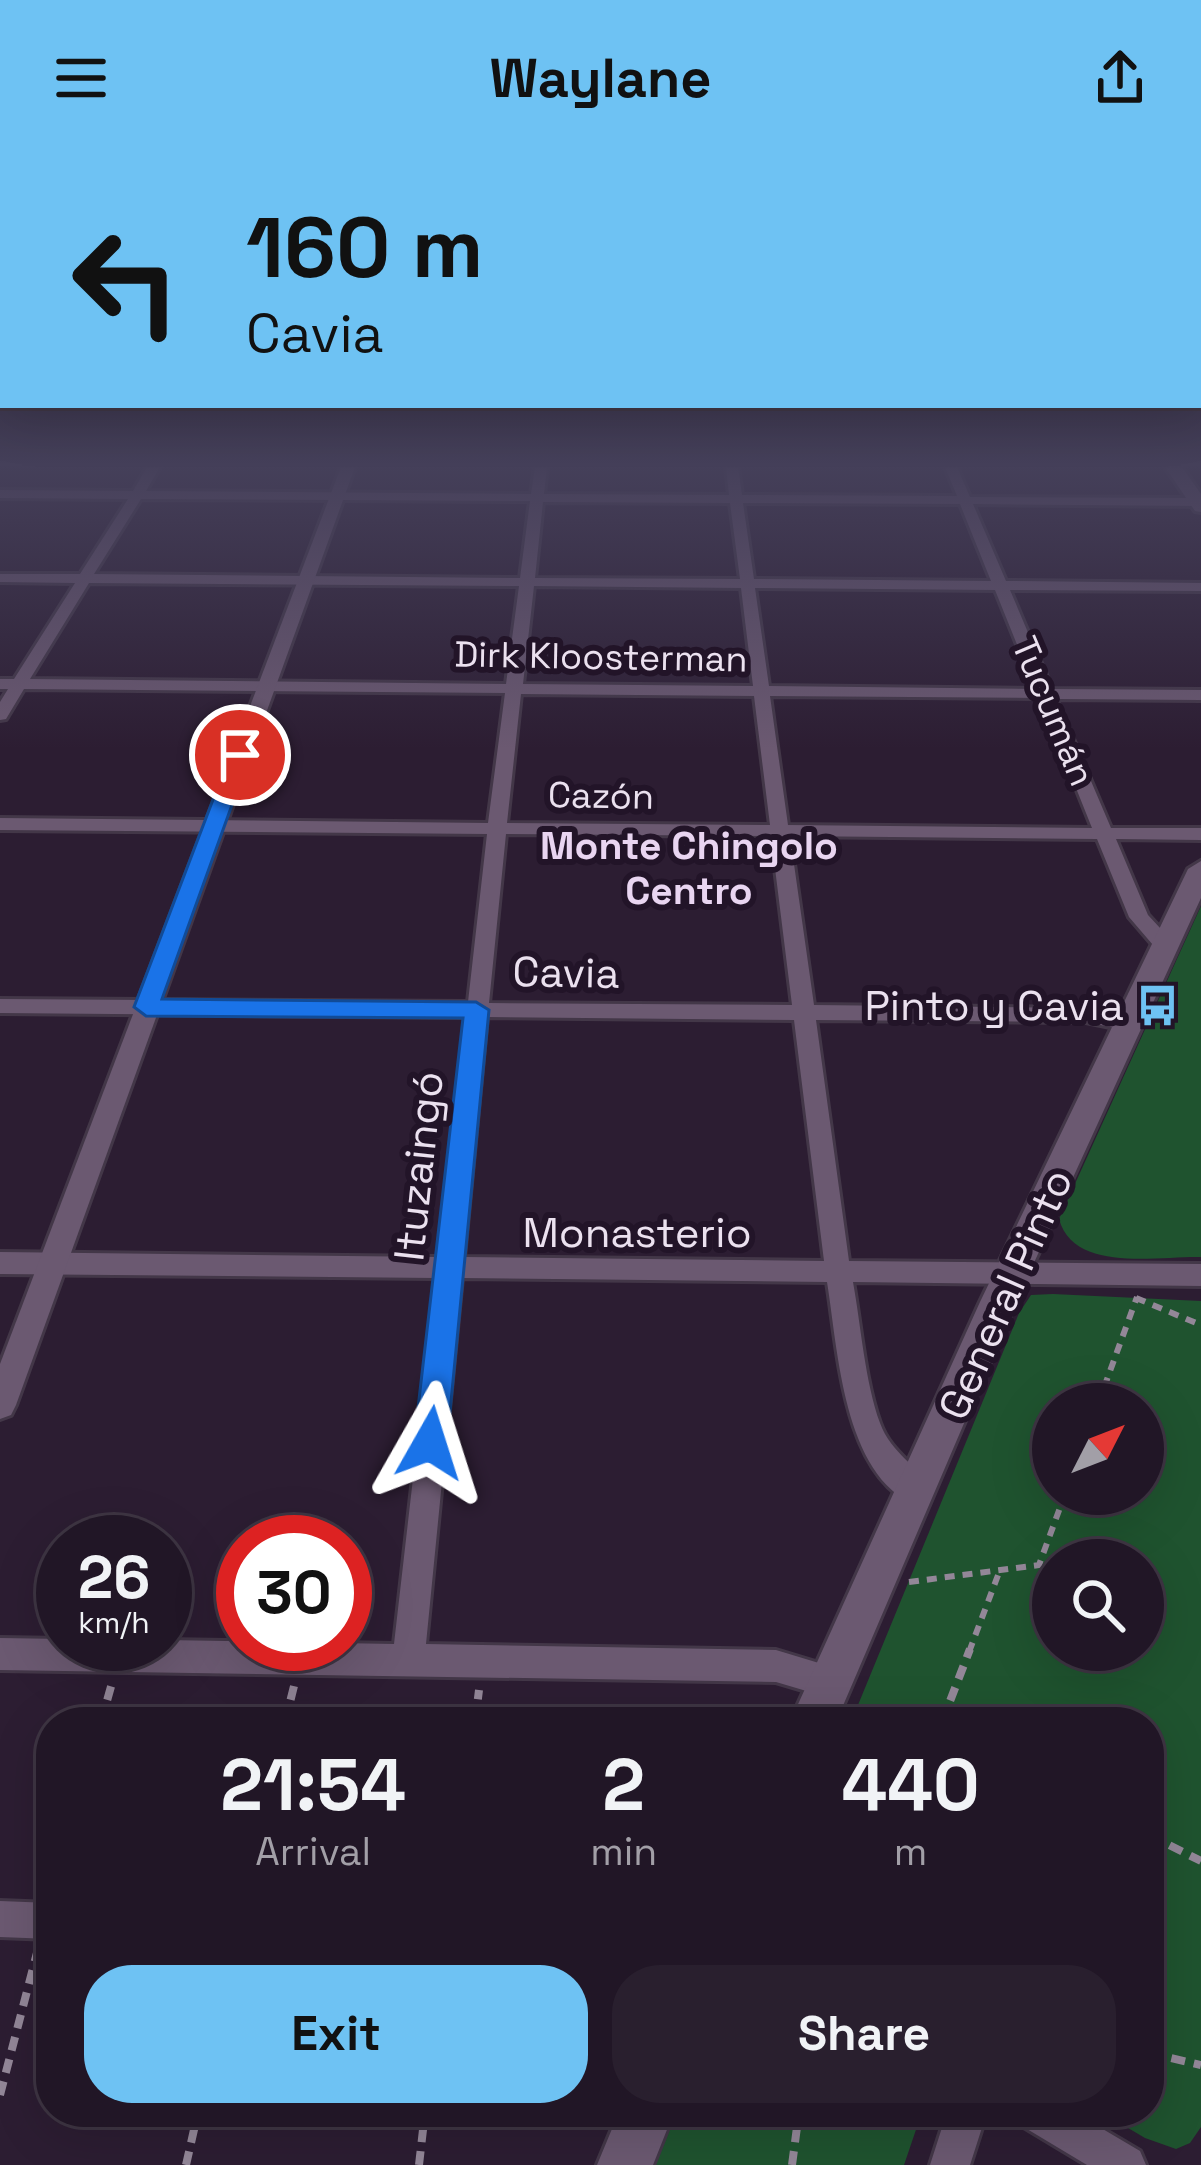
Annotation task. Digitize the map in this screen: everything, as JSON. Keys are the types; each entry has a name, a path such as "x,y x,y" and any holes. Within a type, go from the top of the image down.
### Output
{"main road":[{"name":"General Pinto","path":"819,1707 1012,1275 1201,869"},
{"path":"625,2165 641,2127"}],"street":[{"path":"0,715 95,561"},
{"path":"0,1405 315,561"},
{"name":"Ituzaingó","path":"407,1659 476,1010 532,561"},
{"path":"745,561 808,1015 838,1273 866,1425 886,1464 916,1491"},
{"name":"Tucumán","path":"990,561 1139,917 1166,947"},
{"path":"0,578 1201,587"},
{"name":"Dirk Kloosterman","path":"0,684 1201,695"},
{"name":"Cazón","path":"0,824 1201,834"},
{"name":"Cavia","path":"0,1006 1086,1016 1130,1023"},
{"name":"Monasterio","path":"0,1263 1201,1274"},
{"path":"0,1654 36,1654"},
{"path":"372,1658 776,1666 830,1682"},
{"path":"0,1919 36,1920"},
{"path":"950,2165 962,2127"},
{"path":"1061,2127 1126,2165"}],"path":[{"path":"1106,1383 1137,1295 1201,1325"},
{"path":"908,1582 1039,1565 1057,1515"},
{"path":"948,1707 1000,1570"},
{"path":"477,1707 484,1660"},
{"path":"105,1707 115,1671"},
{"path":"289,1707 298,1671"},
{"path":"1164,1842 1201,1861"},
{"path":"0,2095 36,1964"},
{"path":"1164,2057 1201,2065"},
{"path":"186,2165 195,2127"},
{"path":"419,2165 423,2127"},
{"path":"792,2165 797,2127"}],"green space":[{"path":"1201,906 1201,1257 1140,1259 1099,1254 1081,1248 1059,1219"},
{"path":"1031,1295 1201,1301 1201,2127 1190,2143 1176,2149 1126,2127 1164,2127 1164,1707 857,1707 1019,1313"},
{"path":"665,2127 917,2127 904,2165 649,2165"}],"place":[{"name":"Pinto y Cavia","path":"1158,1005"}],"district":[{"name":"Monte Chingolo Centro","path":"689,868"}],"route":[{"path":"240,755 146,1007 476,1010 430,1443"}]}
